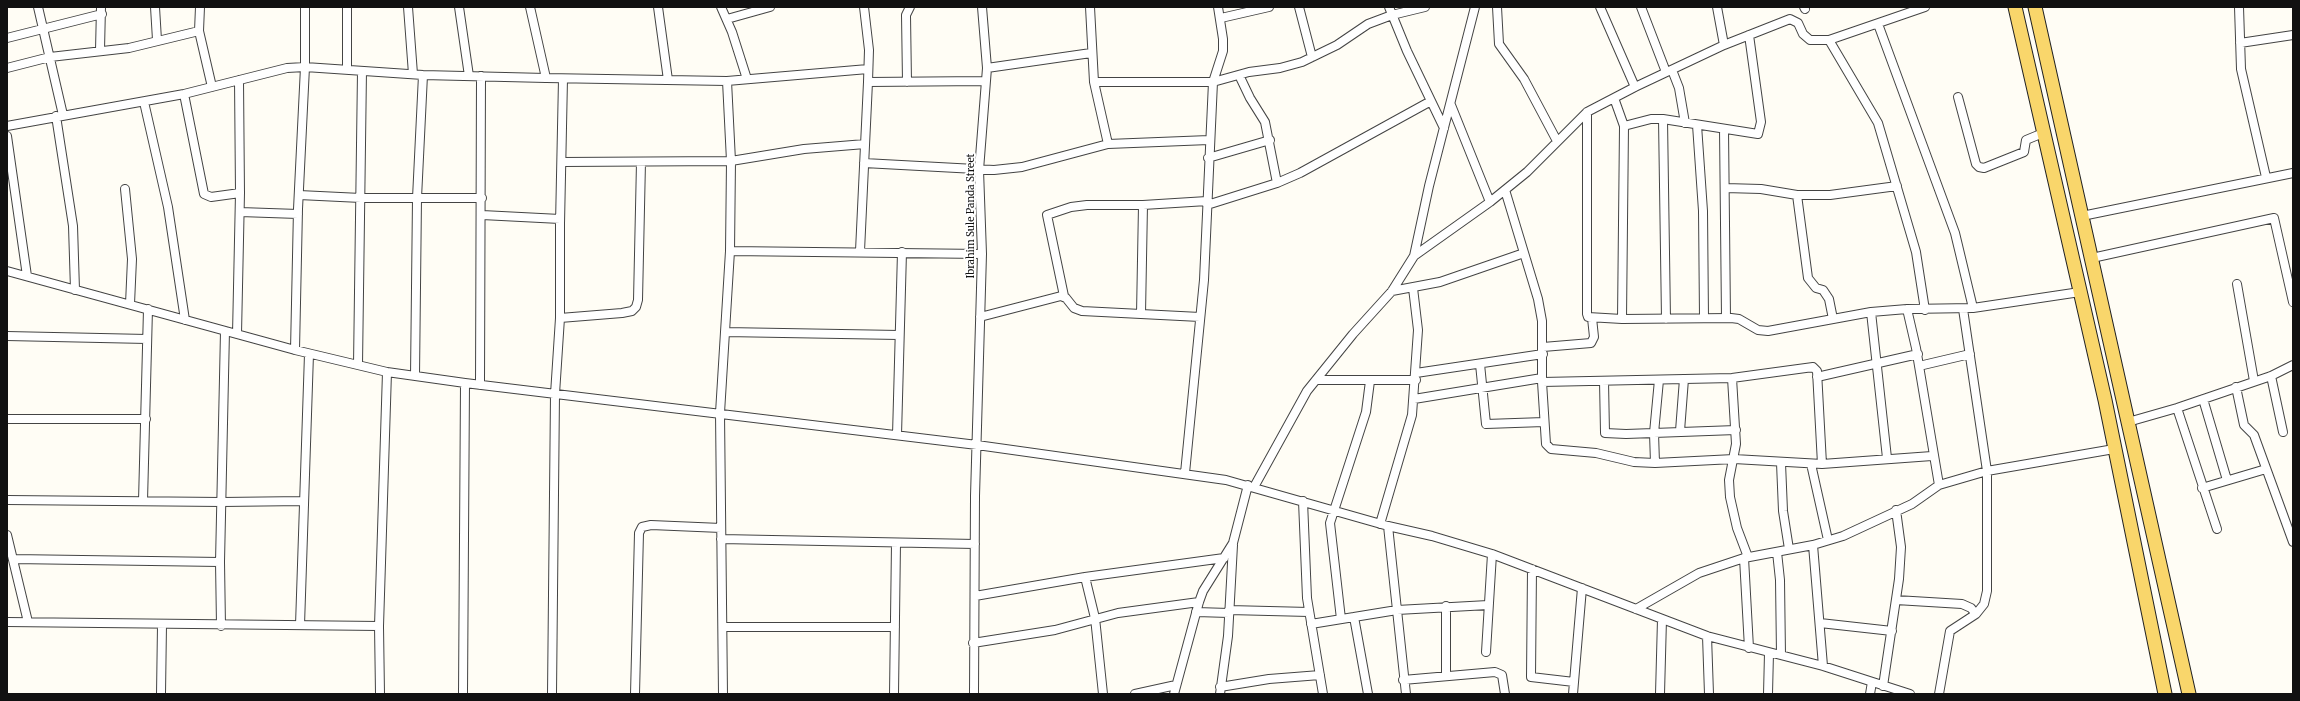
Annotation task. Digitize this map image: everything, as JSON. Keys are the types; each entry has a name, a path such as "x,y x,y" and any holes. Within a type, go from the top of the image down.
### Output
{"main road":[{"path":"2014,7 2080,292 2165,694"},
{"path":"2035,7 2189,694"},
{"path":"2135,551 2156,546"}],"street":[{"path":"38,7 50,57 59,116 73,226 75,290"},
{"path":"155,7 157,40"},
{"path":"200,7 199,31 212,87"},
{"path":"295,350 298,214 305,67 304,7"},
{"path":"347,7 347,69"},
{"path":"408,7 414,74"},
{"path":"459,7 469,76"},
{"path":"530,7 546,78"},
{"path":"658,7 668,80"},
{"path":"721,7 727,20 747,80"},
{"path":"727,20 770,7"},
{"path":"860,251 868,82 868,50 864,7"},
{"path":"907,82 906,15 910,7"},
{"name":"Ibrahim Sule Panda Street","path":"974,694 975,544 982,254 979,170 987,68 982,7"},
{"path":"1090,7 1091,53 1094,82 1108,144"},
{"path":"1185,473 1200,318 1213,82 1223,51 1218,7"},
{"path":"1220,18 1244,10 1269,7"},
{"path":"1299,7 1312,57"},
{"path":"1094,82 1213,82 1239,75 1280,68 1312,57 1337,45 1368,24 1391,11 1425,7"},
{"path":"1174,694 1199,602 1233,543 1251,486 1307,391 1353,334 1392,291 1414,256 1444,128 1475,7"},
{"path":"1497,7 1500,44 1524,79 1557,141"},
{"path":"1600,7 1635,87"},
{"path":"1642,7 1669,71 1679,88 1685,123"},
{"path":"1717,7 1724,45"},
{"path":"1414,256 1490,202 1527,172 1588,112 1635,87 1724,45 1790,19 1798,23 1803,34 1810,40 1829,40 1924,7"},
{"path":"2239,7 2241,69 2266,177"},
{"path":"7,38 43,30 101,11 100,50"},
{"path":"1391,11 1444,128"},
{"path":"1878,24 1955,233 1973,308"},
{"path":"7,68 50,57 100,50 128,48 199,31"},
{"path":"1624,126 1651,119 1663,119 1752,134 1760,133 1759,102 1749,35"},
{"path":"2240,43 2293,35"},
{"path":"1829,40 1878,123 1916,252 1925,310"},
{"path":"987,68 1091,53"},
{"path":"7,126 184,94 287,68 305,67 347,69 423,75 563,79 727,81 868,69"},
{"path":"358,365 362,71"},
{"path":"415,376 417,198 423,75"},
{"path":"1239,75 1250,98 1265,122 1270,140 1277,183"},
{"path":"480,385 482,215 481,76"},
{"path":"552,694 555,394 560,318 560,219 563,79"},
{"path":"237,334 240,212 239,80"},
{"path":"724,694 720,413 730,251 731,161 727,81"},
{"path":"868,82 986,81"},
{"path":"184,94 204,194 211,197 240,193"},
{"path":"1958,97 1976,164 1979,167 1984,168 2024,152 2026,140 2043,133"},
{"path":"1614,98 1624,126 1622,320"},
{"path":"1200,318 1077,310 1064,296 1047,215 1071,207 1087,205 1207,203 1277,183 1300,173 1431,101"},
{"path":"144,102 168,207 185,320"},
{"path":"1451,105 1490,202"},
{"path":"1588,112 1586,314 1592,318 1622,320 1726,318 1739,319 1762,331 1871,312 1907,309 1963,309 2080,292"},
{"path":"1663,119 1666,319"},
{"path":"1697,125 1704,211 1704,318"},
{"path":"1724,129 1726,318"},
{"path":"7,136 27,276"},
{"path":"864,163 979,170 1022,167 1108,144 1209,140"},
{"path":"1208,158 1270,140"},
{"path":"562,162 731,161 804,149 865,144"},
{"path":"560,318 632,312 636,307 638,300 641,162"},
{"path":"2082,216 2266,177 2293,173"},
{"path":"1725,188 1761,189 1797,195 1830,195 1897,186"},
{"path":"125,188 132,259 130,304"},
{"path":"1505,190 1538,299 1543,350 1542,380 1544,422 1546,444 1551,449 1596,453 1634,462 1655,463 1734,459 1781,463 1822,464 1887,458 1932,456"},
{"path":"299,195 361,198 482,198"},
{"path":"1797,195 1808,278 1816,288 1823,290 1826,294 1833,319"},
{"path":"1141,314 1143,205"},
{"path":"240,212 298,214"},
{"path":"482,215 560,219"},
{"path":"2092,258 2274,218 2293,302"},
{"path":"730,251 860,251 982,254"},
{"path":"897,435 902,252"},
{"path":"1392,291 1413,288 1483,269 1524,254"},
{"path":"7,271 309,354 387,372 464,384 720,413 977,445 1185,473 1251,486 1384,525 1432,536 1492,554 1706,636 1823,666 1910,694"},
{"path":"2237,284 2254,381"},
{"path":"1406,694 1403,680 1397,610 1384,525 1412,415 1414,399 1418,330 1413,288"},
{"path":"980,316 1064,296"},
{"path":"143,501 148,309"},
{"path":"1907,309 1918,354 1932,456 1938,485"},
{"path":"1939,694 1950,631 1976,614 1984,604 1987,591 1987,471 1963,309"},
{"path":"1871,312 1887,458"},
{"path":"1316,380 1370,380 1416,377 1543,350 1591,343 1594,337 1592,318"},
{"path":"221,626 220,562 225,331"},
{"path":"725,332 899,335"},
{"path":"7,336 147,339"},
{"path":"300,625 309,354"},
{"path":"1817,377 1918,354"},
{"path":"1919,366 1970,354"},
{"path":"1480,364 1486,424 1544,422"},
{"path":"2128,422 2177,408 2271,376 2293,365"},
{"path":"1414,399 1483,390 1542,380 1604,381 1732,378 1813,367 1817,371 1822,464"},
{"path":"380,694 379,626 387,372"},
{"path":"2271,376 2283,432"},
{"path":"1732,378 1736,430 1734,459 1729,480 1730,497 1737,528 1746,557 1749,648"},
{"path":"1680,431 1684,379"},
{"path":"1341,619 1330,529 1366,412 1370,380"},
{"path":"1655,463 1654,433 1659,380"},
{"path":"1604,381 1605,432 1654,433 1736,430"},
{"path":"463,694 464,384"},
{"path":"2236,387 2244,425 2254,435 2284,513 2293,542"},
{"path":"2204,399 2227,480"},
{"path":"2177,408 2202,488 2217,529"},
{"path":"7,419 146,419"},
{"path":"1636,609 1699,573 1746,557 1813,545 1843,536 1896,510 1912,504 1938,485 1987,471 2114,449"},
{"path":"1781,463 1783,511 1790,549"},
{"path":"1811,464 1828,540"},
{"path":"2202,488 2266,469"},
{"path":"7,500 222,502 304,501"},
{"path":"1303,501 1309,612 1323,694"},
{"path":"1883,686 1892,631 1901,547 1896,510"},
{"path":"2284,513 2293,510"},
{"path":"635,694 639,533 642,527 651,525 721,528"},
{"path":"7,535 28,622"},
{"path":"721,539 975,544"},
{"path":"894,694 896,543"},
{"path":"1233,543 1229,611 1220,691 1269,679 1320,675"},
{"path":"1813,545 1823,666"},
{"path":"1777,552 1780,580 1781,655"},
{"path":"1486,652 1492,554"},
{"path":"975,596 1085,577 1224,558"},
{"path":"13,559 220,562"},
{"path":"1532,569 1531,677 1574,682"},
{"path":"1085,577 1095,618 1103,694"},
{"path":"1573,694 1582,588"},
{"path":"1896,600 1962,604 1971,608 1976,614"},
{"path":"974,643 1055,630 1095,618 1199,602"},
{"path":"1311,624 1397,610 1446,606 1488,605"},
{"path":"1446,606 1446,676"},
{"path":"1196,612 1309,612"},
{"path":"1354,617 1368,694"},
{"path":"1660,694 1662,619"},
{"path":"7,622 221,626 379,626"},
{"path":"1820,623 1892,631"},
{"path":"161,694 162,625"},
{"path":"722,627 895,627"},
{"path":"1706,636 1709,694"},
{"path":"1768,653 1768,694"},
{"path":"1403,680 1500,673 1505,694"},
{"path":"1870,694 1872,682"},
{"path":"1135,694 1176,685"}]}
